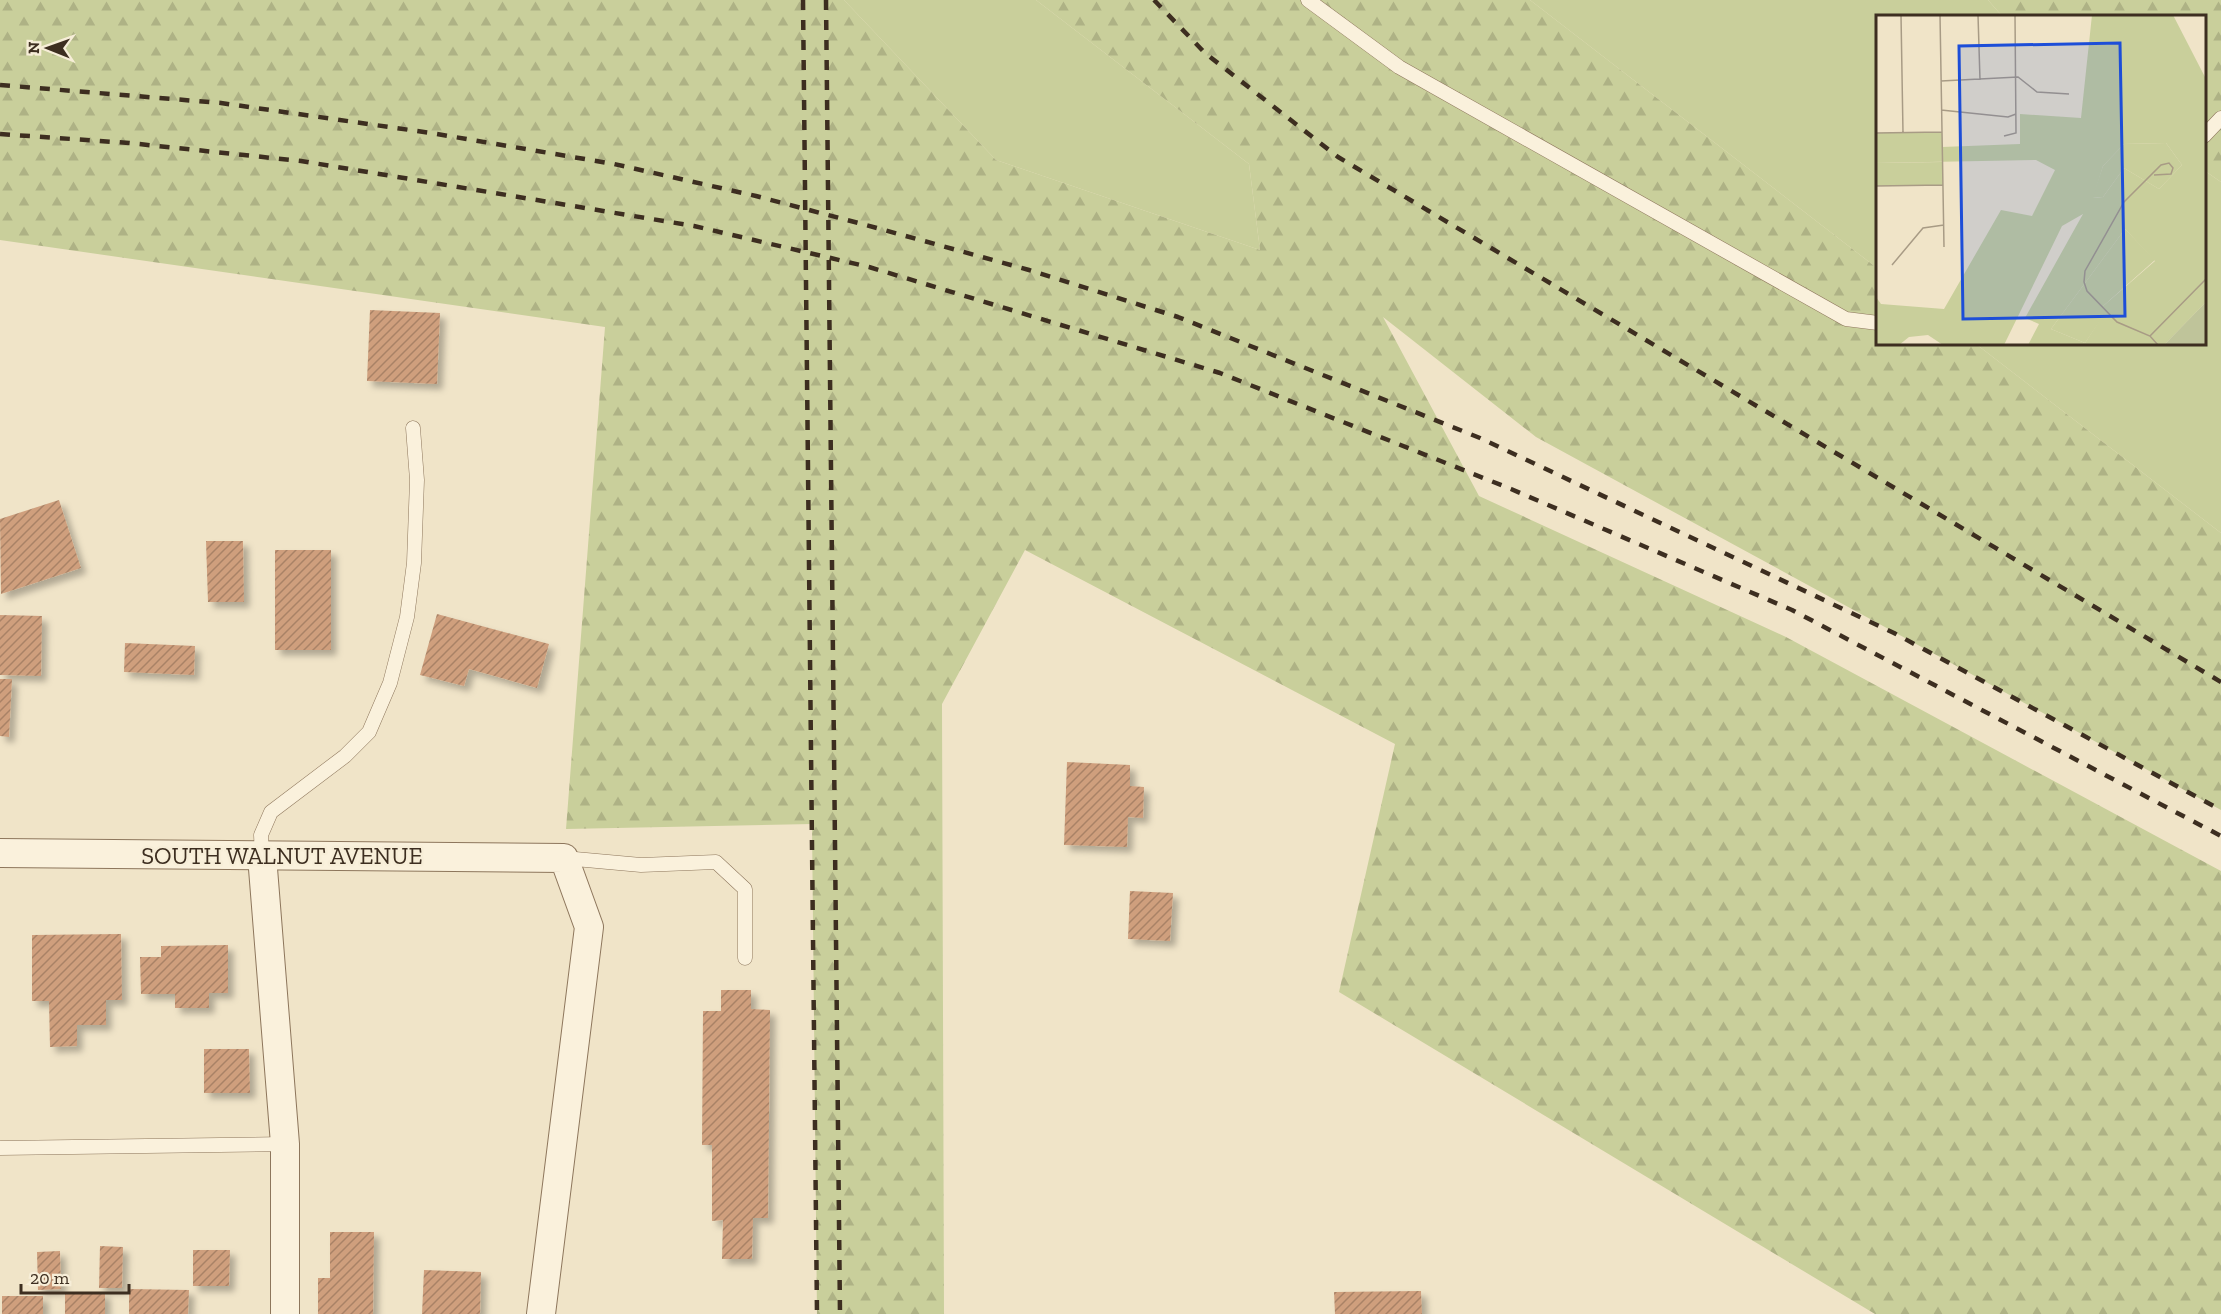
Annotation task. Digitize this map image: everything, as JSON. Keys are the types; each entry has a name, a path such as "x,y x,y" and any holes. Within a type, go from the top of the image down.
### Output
{"street":[{"name":"SOUTH WALNUT AVENUE","path":"0,854 564,858"},
{"path":"262,856 285,1144 285,1314"},
{"path":"541,1314 589,927 564,858"}],"lane":[{"path":"1308,0 1399,67 1846,318 1876,323"},
{"path":"2206,135 2221,118"},
{"path":"262,856 261,835 271,813 345,756 369,732 390,683 407,617 414,563 417,480 413,428"},
{"path":"564,858 642,865 716,862 745,889 745,958"},
{"path":"0,1148 285,1144"}],"green space":[{"path":"0,0 844,0 996,160 1260,250 1249,164 1036,0 1530,0 1876,267 1876,345 1977,345 2221,533 2221,810 1536,437 1383,317 1479,496 1786,637 2221,871 2221,1314 1875,1314 1339,992 1395,744 1025,550 942,704 944,1314 817,1314 812,824 566,829 605,327 0,240"},
{"path":"844,0 1036,0 1249,164 1260,250 996,160"},
{"path":"1530,0 1988,0 2001,15 1876,15 1876,267"},
{"path":"1988,0 2221,0 2221,182 2206,172 2206,15 2001,15"},
{"path":"2206,172 2221,182 2221,533 1977,345 2206,345"}],"building":[{"path":"370,310 440,313 437,384 367,381"},
{"path":"59,500 81,568 1,594 0,519"},
{"path":"206,541 243,541 244,602 208,602"},
{"path":"275,550 331,550 331,650 275,650"},
{"path":"437,614 549,644 537,688 469,669 464,686 420,675"},
{"path":"0,615 42,616 41,676 0,675"},
{"path":"125,643 195,646 194,675 124,672"},
{"path":"0,679 12,679 9,737 0,736"},
{"path":"1067,762 1130,765 1130,786 1144,787 1143,818 1128,817 1127,847 1064,845"},
{"path":"1130,891 1173,893 1170,941 1128,939"},
{"path":"121,934 122,1000 106,1000 106,1025 77,1025 77,1046 50,1047 49,1001 32,1001 32,935"},
{"path":"228,945 228,993 209,993 209,1008 175,1008 175,994 141,994 140,957 161,957 161,946"},
{"path":"721,990 751,990 751,1009 770,1010 768,1218 753,1218 752,1259 722,1259 723,1220 712,1221 712,1145 702,1145 703,1011 721,1011"},
{"path":"204,1049 249,1049 250,1093 204,1093"},
{"path":"330,1232 374,1232 373,1314 318,1314 318,1278 330,1278"},
{"path":"100,1246 123,1247 122,1288 99,1288"},
{"path":"193,1250 230,1250 229,1286 193,1286"},
{"path":"60,1251 61,1289 38,1290 37,1252"},
{"path":"424,1270 481,1272 480,1314 422,1314"},
{"path":"129,1289 189,1290 188,1314 129,1314"},
{"path":"1421,1291 1422,1314 1335,1314 1334,1292"},
{"path":"65,1292 105,1293 105,1314 65,1314"},
{"path":"2,1296 43,1296 43,1314 2,1314"}],"railway":[{"path":"803,0 817,1314"},
{"path":"826,0 840,1314"},
{"path":"1154,0 1205,53 1338,157 2221,682"},
{"path":"0,85 221,103 431,133 614,164 756,196 866,225 1029,270 1178,317 1480,438 1894,633 2221,810"},
{"path":"0,134 129,143 301,161 694,226 869,267 1220,373 1511,489 1792,610 2221,836"}]}
